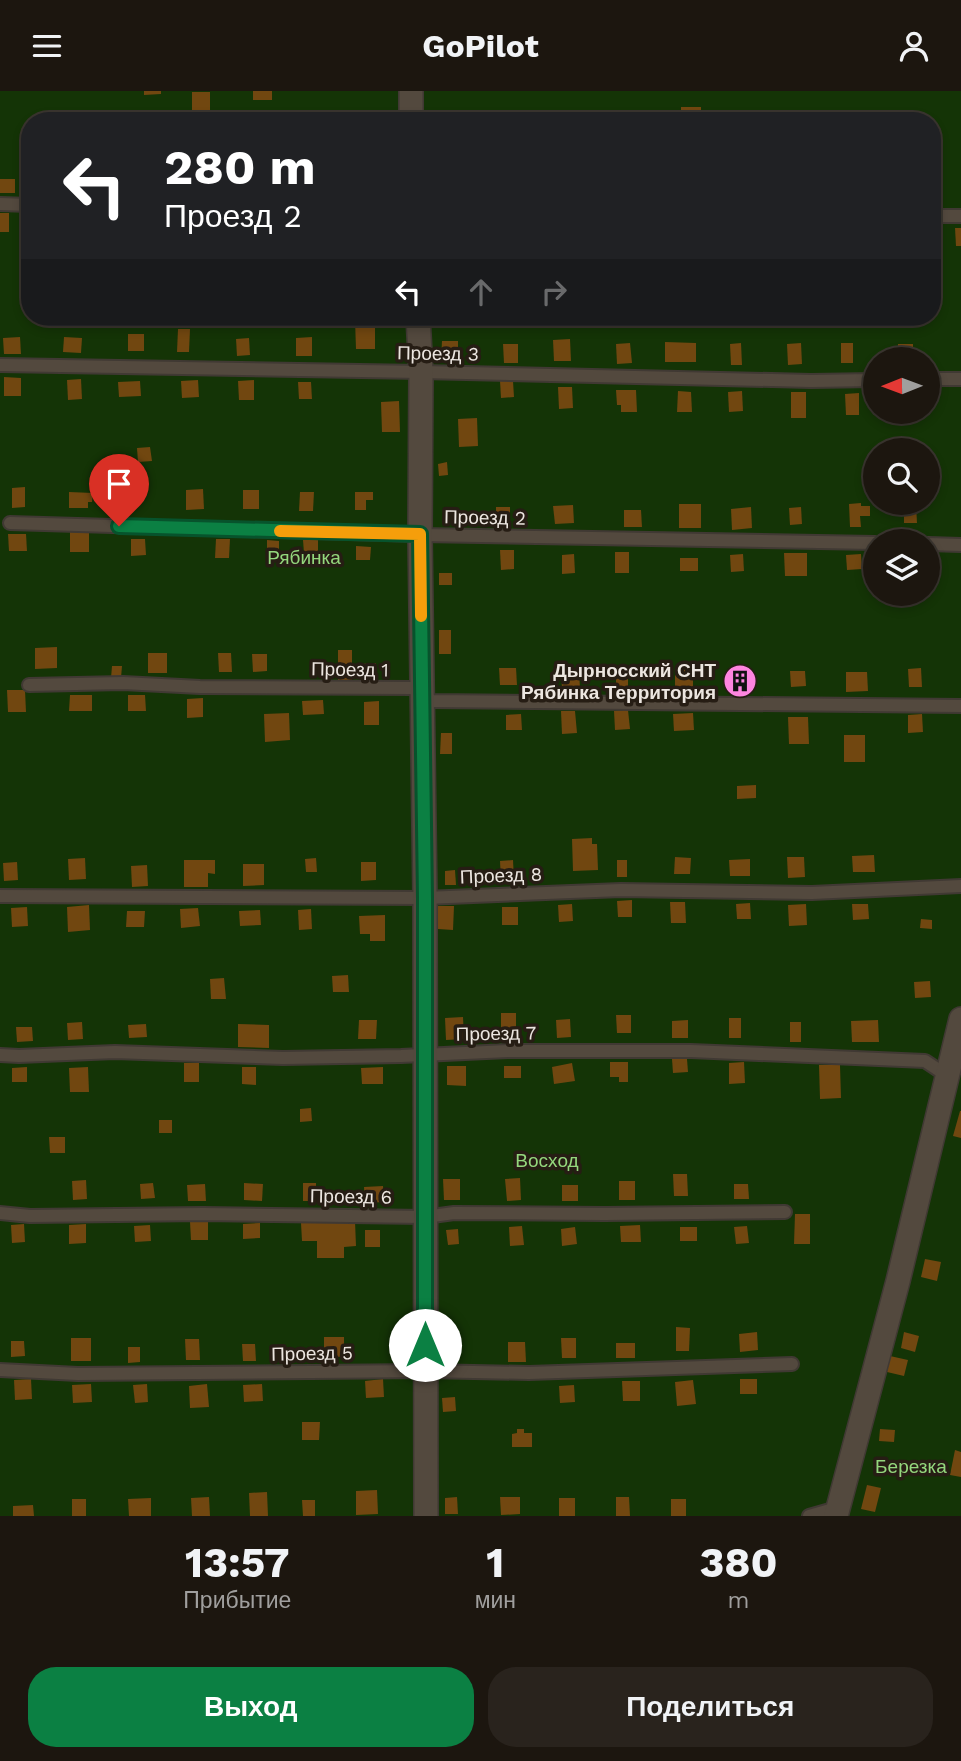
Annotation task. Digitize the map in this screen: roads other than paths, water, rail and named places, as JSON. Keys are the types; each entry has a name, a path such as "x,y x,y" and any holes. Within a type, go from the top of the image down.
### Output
{"street":[{"path":"411,91 411,112"},
{"path":"418,326 425,898 426,1516"},
{"path":"836,1512 898,1281 961,1019"}],"lane":[{"path":"0,204 21,205"},
{"path":"941,216 961,216"},
{"name":"Проезд 3","path":"0,365 863,380"},
{"path":"940,379 961,379"},
{"name":"Проезд 2","path":"10,523 863,543"},
{"path":"940,544 961,545"},
{"name":"Проезд 1","path":"29,685 123,683 200,687 413,688 432,701 961,706"},
{"name":"Проезд 8","path":"0,896 425,898 621,890 811,893 961,887"},
{"name":"Проезд 7","path":"0,1055 116,1052 283,1058 508,1051 691,1051 925,1061 946,1075"},
{"name":"Проезд 6","path":"0,1213 30,1216 203,1214 425,1217 454,1213 604,1215 785,1212"},
{"name":"Проезд 5","path":"0,1370 78,1374 425,1371 529,1373 792,1364"},
{"path":"809,1516 836,1512"}],"place":[{"name":"Дырносский СНТ Рябинка Территория","path":"740,681"}],"park label":[{"name":"Рябинка","path":"304,557"},
{"name":"Восход","path":"547,1160"},
{"name":"Березка","path":"911,1466"}]}
